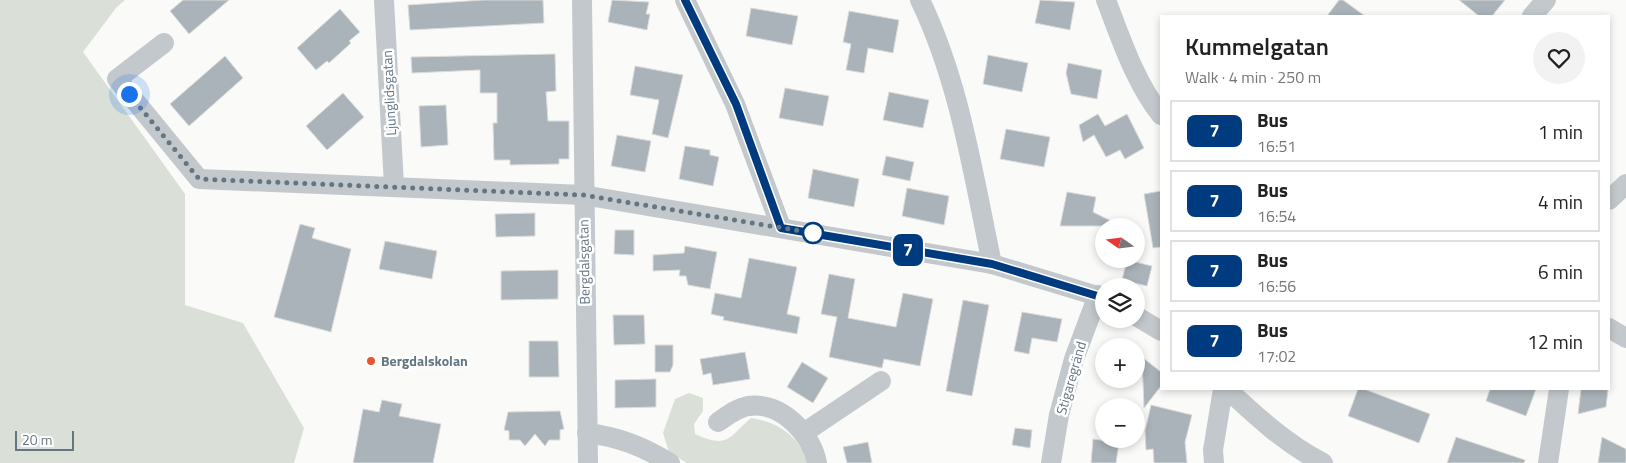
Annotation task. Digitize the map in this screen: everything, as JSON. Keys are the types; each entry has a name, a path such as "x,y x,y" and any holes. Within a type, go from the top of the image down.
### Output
{"street":[{"name":"Ljunglidsgatan","path":"384,0 394,186"},
{"name":"Bergdalsgatan","path":"582,0 583,195 588,463"},
{"path":"685,0 736,104 781,228"},
{"path":"920,0 936,34 958,101 992,264"},
{"path":"1106,0 1126,54 1160,114"},
{"path":"1533,15 1546,0"},
{"path":"164,43 117,79 199,179 583,195 992,264 1095,294"},
{"path":"1610,199 1626,184"},
{"name":"Stigaregränd","path":"1051,463 1059,415 1074,359 1095,310"},
{"path":"1145,321 1160,330"},
{"path":"1610,329 1626,338"},
{"path":"805,432 881,380"},
{"path":"1214,463 1213,450 1223,390"},
{"path":"1228,390 1267,426 1308,455 1323,463"},
{"path":"1548,463 1559,390"},
{"path":"718,422 738,410 750,406 766,408 786,416 805,432 818,463"},
{"path":"587,432 616,437 650,451 670,463"}],"shaded area":[{"path":"0,0 125,0 116,8 83,52 185,194 185,305 243,323 304,428 294,463 0,463"},
{"path":"689,393 703,398 703,411 694,424 695,434 714,441 721,441 732,436 751,418 761,420 779,427 793,438 804,453 808,463 687,463 669,452 663,433 675,399"}],"building":[{"path":"183,0 229,0 189,34 170,11"},
{"path":"483,0 543,0 544,23 410,30 408,5"},
{"path":"612,0 649,2 646,14 650,14 647,30 608,22"},
{"path":"1040,0 1075,2 1070,30 1035,23"},
{"path":"1339,0 1343,0 1364,15 1328,15"},
{"path":"1459,0 1505,0 1493,15 1478,15"},
{"path":"751,8 798,16 792,45 746,36"},
{"path":"340,9 360,32 329,63 327,61 316,70 297,48"},
{"path":"849,11 899,20 893,53 868,48 864,73 846,70 851,44 843,42"},
{"path":"555,54 556,91 546,92 548,121 569,121 569,159 559,159 559,164 510,165 510,160 494,160 493,123 497,123 497,93 480,93 480,70 412,73 411,57"},
{"path":"988,55 1028,63 1022,92 983,84"},
{"path":"225,56 243,78 189,126 170,104"},
{"path":"1068,63 1102,70 1097,99 1071,94 1066,73"},
{"path":"635,66 683,75 668,138 652,134 659,100 630,95"},
{"path":"785,88 829,96 823,126 779,118"},
{"path":"889,92 929,100 923,128 883,120"},
{"path":"343,93 364,117 327,150 306,126"},
{"path":"446,105 448,145 421,147 419,106"},
{"path":"1098,114 1105,126 1127,114 1144,148 1125,159 1120,150 1106,157 1094,135 1083,142 1079,125"},
{"path":"1006,129 1050,137 1044,167 1000,159"},
{"path":"617,135 651,141 645,172 611,166"},
{"path":"685,146 710,150 710,155 719,157 713,186 679,179"},
{"path":"886,156 914,162 910,181 882,175"},
{"path":"813,169 859,179 854,207 808,198"},
{"path":"907,188 949,196 944,225 902,216"},
{"path":"1160,191 1160,247 1153,248 1144,194"},
{"path":"1067,192 1096,197 1093,212 1105,218 1095,218 1095,226 1060,226"},
{"path":"535,213 535,236 496,237 495,214"},
{"path":"300,224 315,228 312,238 351,249 331,332 274,317"},
{"path":"615,230 634,230 634,255 614,254"},
{"path":"385,241 437,251 432,279 379,269"},
{"path":"685,246 717,252 710,289 688,285 686,276 679,276 680,270 653,271 653,255 684,253"},
{"path":"749,258 797,267 787,314 800,317 797,334 723,320 724,317 711,314 715,293 741,298"},
{"path":"1145,264 1152,266 1147,286 1145,286 1145,278 1122,278 1125,268 1145,268"},
{"path":"558,270 558,299 501,300 501,271"},
{"path":"829,274 855,279 848,318 896,327 903,293 933,299 920,366 884,359 882,368 829,357 837,317 821,314"},
{"path":"963,300 989,305 972,396 946,391"},
{"path":"1022,312 1062,319 1057,342 1032,338 1029,354 1014,351"},
{"path":"613,315 644,315 645,344 614,345"},
{"path":"529,341 558,341 559,377 529,377"},
{"path":"655,345 673,345 673,365 670,372 655,372"},
{"path":"745,352 750,379 713,385 711,373 703,375 700,359"},
{"path":"1145,359 1160,371 1160,387 1145,407 1143,388 1145,388"},
{"path":"802,362 828,378 813,403 787,387"},
{"path":"656,379 656,407 615,408 615,380"},
{"path":"1358,390 1367,390 1430,414 1419,443 1348,416"},
{"path":"1490,390 1536,390 1526,416 1486,401"},
{"path":"1581,390 1608,390 1606,407 1578,414"},
{"path":"382,400 402,404 399,416 441,424 433,463 353,463 363,409 379,412"},
{"path":"1151,405 1192,415 1185,442 1187,463 1154,463 1153,449 1146,450 1145,431"},
{"path":"560,411 564,429 560,430 560,440 549,440 545,446 535,434 525,446 520,440 509,440 509,431 504,430 508,412"},
{"path":"1015,428 1032,430 1030,448 1012,445"},
{"path":"1456,437 1525,460 1524,463 1447,463"},
{"path":"1602,437 1626,449 1626,463 1598,463"},
{"path":"1093,439 1095,439 1095,448 1118,448 1116,463 1091,463"},
{"path":"868,442 872,463 847,463 843,447"}],"bus line":[{"name":"7","path":"685,0 736,104 781,228 992,264 1095,294"}],"place":[{"name":"Bergdalskolan","path":"371,361"}],"route":[{"path":"129,94 199,179 583,195 813,233"}]}
